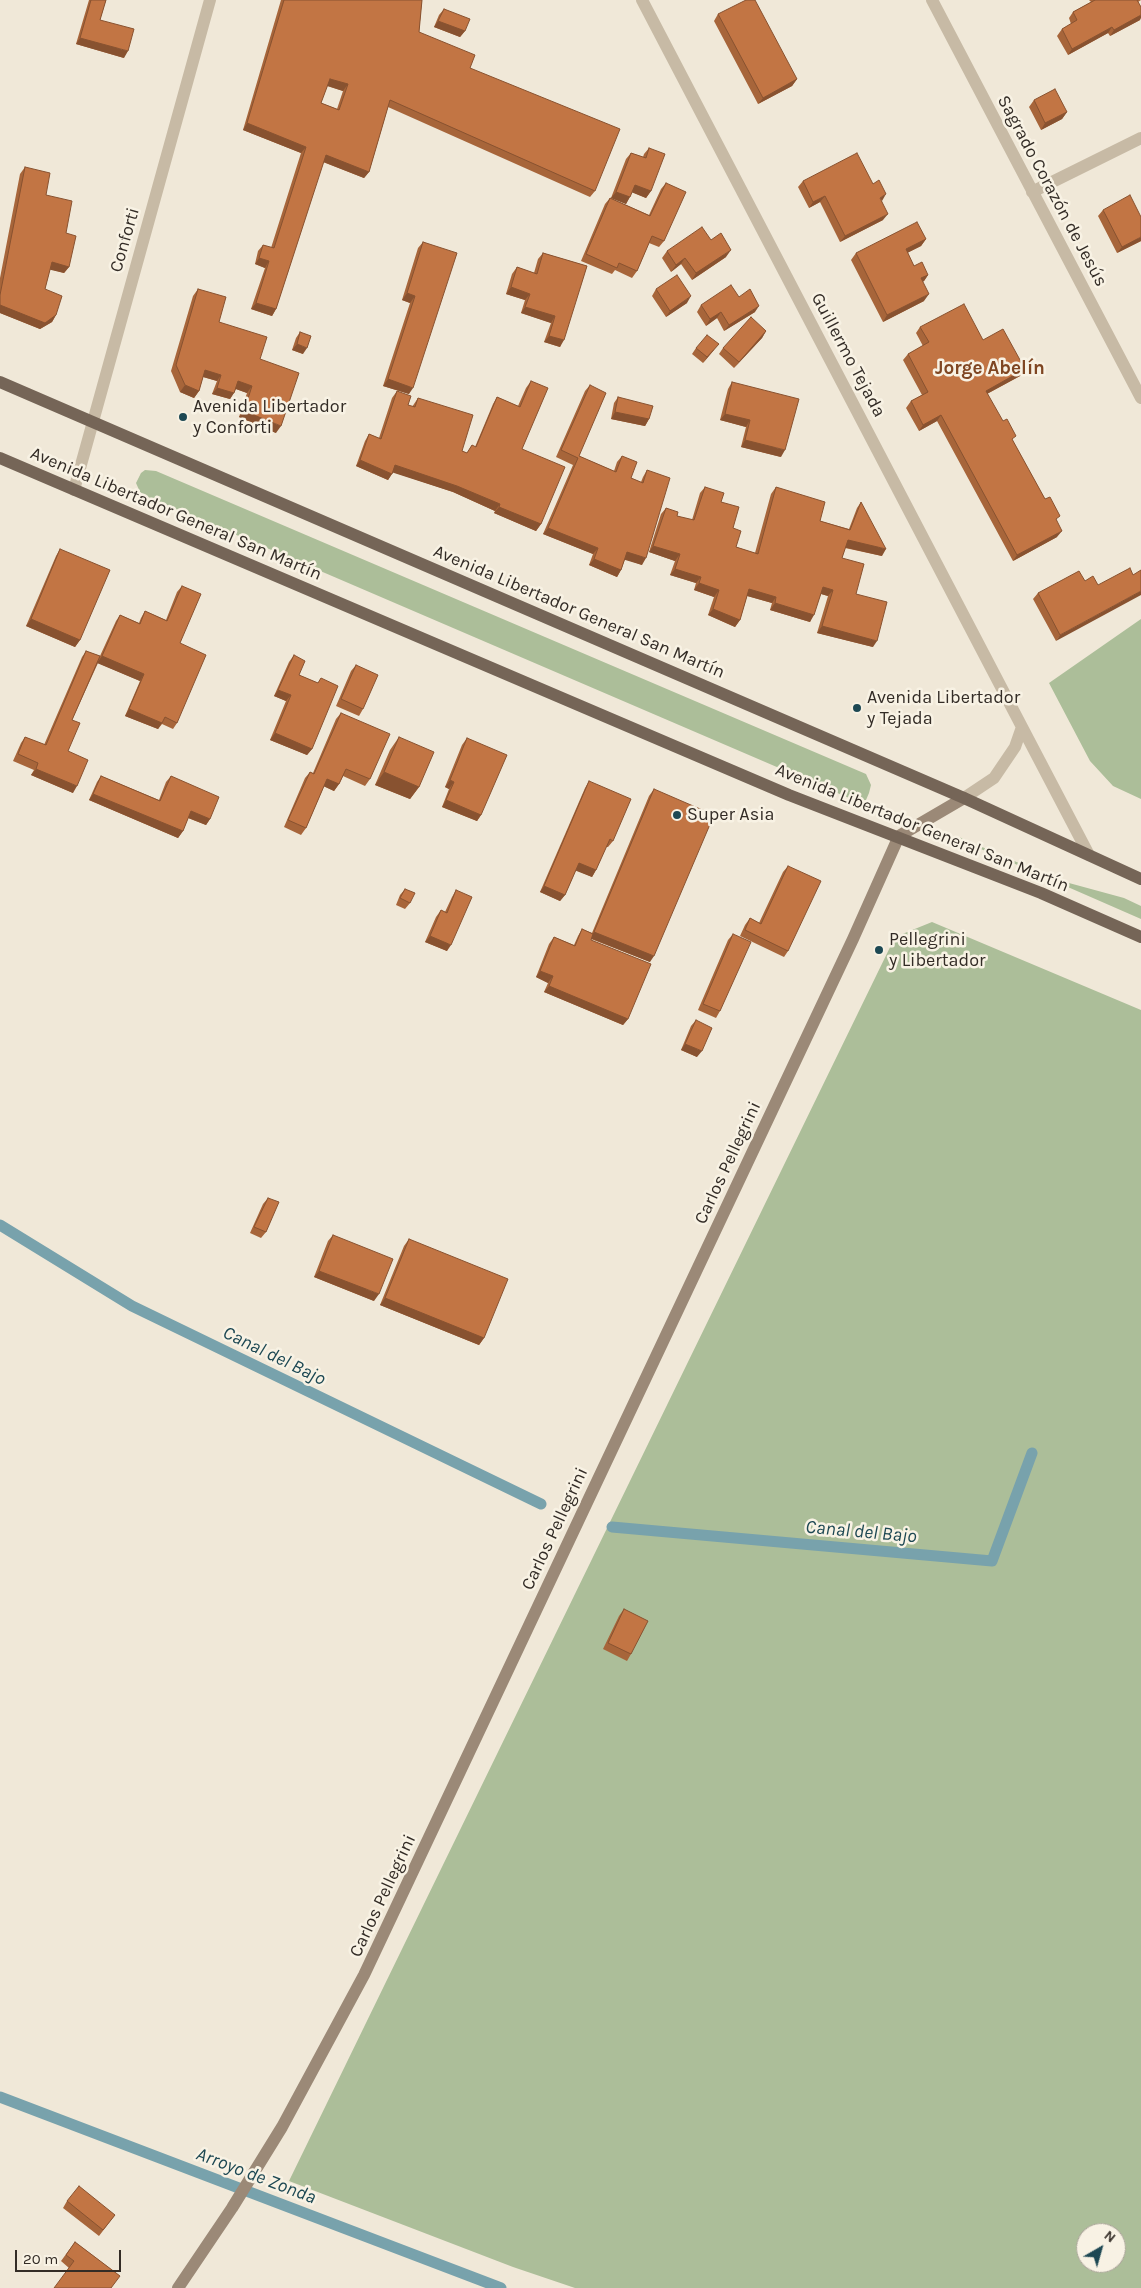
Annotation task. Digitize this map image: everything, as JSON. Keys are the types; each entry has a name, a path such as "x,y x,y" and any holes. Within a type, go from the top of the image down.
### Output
{"main road":[{"name":"Avenida Libertador General San Martín","path":"0,382 964,798 1141,879"},
{"name":"Avenida Libertador General San Martín","path":"0,458 780,791 1041,892 1141,937"},
{"path":"899,836 964,798"},
{"name":"Carlos Pellegrini","path":"178,2288 254,2173 301,2093 364,1975 856,932 899,836"}],"street":[{"name":"Conforti","path":"74,490 210,0"},
{"name":"Guillermo Tejada","path":"642,0 1089,855"},
{"name":"Sagrado Corazón de Jesús","path":"932,0 1141,398"},
{"path":"1032,192 1141,138"},
{"path":"964,798 994,778 1015,747 1022,727"}],"green space":[{"path":"145,470 156,471 866,774 871,785 866,800 856,801 148,497 140,492 136,483 141,473"},
{"path":"1141,619 1141,799 1113,786 1090,761 1049,683"},
{"path":"959,837 1058,880 1124,898 1141,906 1141,919 958,839"},
{"path":"932,922 1141,1010 1141,2288 575,2288 513,2267 289,2181 895,937"}],"building":[{"path":"91,0 106,0 100,20 134,29 128,51 80,38"},
{"path":"284,0 422,0 419,32 475,55 470,68 620,129 595,191 390,100 369,172 326,155 276,309 256,303 269,261 259,258 263,245 274,248 306,147 247,123","holes":["330,79 348,84 339,110 321,103"]},
{"path":"746,0 755,0 797,79 763,98 718,14"},
{"path":"1095,0 1137,0 1141,7 1141,15 1114,30 1112,27 1072,49 1062,29 1077,20 1073,12"},
{"path":"444,9 470,19 465,31 438,21"},
{"path":"1055,89 1067,112 1045,123 1034,100"},
{"path":"649,148 665,154 651,191 635,185 630,197 616,192 631,153 646,158"},
{"path":"857,153 873,184 879,180 886,194 880,198 888,214 845,236 825,196 813,202 803,181"},
{"path":"25,167 50,173 46,195 72,201 66,233 76,236 69,267 52,262 45,289 62,296 56,315 45,323 0,305 0,295"},
{"path":"666,183 686,192 664,241 652,236 637,271 619,263 617,268 586,254 610,198 650,216"},
{"path":"1130,195 1141,217 1141,237 1122,247 1103,210"},
{"path":"917,222 926,239 906,249 914,266 922,262 928,275 921,278 929,294 887,315 856,253"},
{"path":"702,227 711,240 721,233 731,250 696,273 685,258 676,265 667,251"},
{"path":"423,242 457,253 413,388 388,379 415,296 407,293"},
{"path":"543,253 587,266 564,340 549,336 555,316 525,307 530,294 511,287 517,267 537,274"},
{"path":"677,275 691,296 670,311 656,289"},
{"path":"731,285 739,297 750,289 759,306 729,325 721,312 710,319 701,305"},
{"path":"198,289 226,297 219,322 267,337 260,359 299,373 281,426 244,411 252,386 238,381 234,393 217,388 221,375 205,370 199,391 185,385 176,365"},
{"path":"964,304 983,340 1003,329 1025,369 986,391 1003,421 1007,419 1016,436 1012,439 1045,499 1050,497 1060,516 1056,519 1062,531 1017,555 941,415 923,425 911,401 928,392 908,354 929,342 920,327"},
{"path":"751,317 766,331 739,362 723,348"},
{"path":"300,332 311,336 307,348 297,344"},
{"path":"707,335 719,344 707,357 696,348"},
{"path":"531,381 548,388 522,449 565,467 541,524 499,507 500,504 457,486 395,465 392,474 360,460 369,434 381,439 397,391 411,396 408,405 415,407 418,398 473,415 462,451 467,453 472,445 476,447 497,397 520,407"},
{"path":"732,382 799,399 785,450 745,440 750,420 725,414"},
{"path":"590,385 606,393 579,456 616,472 622,456 637,462 631,478 643,483 647,470 670,478 646,558 627,552 621,570 594,559 598,548 548,528 578,458 561,450"},
{"path":"618,397 653,406 649,419 615,412"},
{"path":"705,487 724,493 721,502 739,507 733,528 741,531 736,547 758,554 776,487 825,502 820,521 850,530 861,502 886,549 848,540 842,558 864,564 856,594 887,602 877,641 822,626 833,590 823,587 814,615 775,603 776,597 749,589 740,620 713,609 719,590 699,583 701,577 675,569 680,554 653,546 666,508 678,512 677,516 694,520"},
{"path":"60,549 110,570 80,640 31,619"},
{"path":"1130,568 1133,575 1141,570 1141,591 1060,635 1038,593 1079,571 1085,581 1093,576 1098,585"},
{"path":"182,586 201,594 180,643 206,655 177,723 165,717 162,723 129,709 144,674 102,656 120,615 140,624 145,611 167,621"},
{"path":"86,651 100,656 72,720 80,723 68,751 88,760 77,786 36,769 38,763 18,754 25,737 46,745"},
{"path":"294,655 305,661 299,675 318,683 321,678 338,686 312,749 275,733 291,695 278,690"},
{"path":"356,665 378,675 363,709 341,699"},
{"path":"341,713 390,734 370,779 346,769 339,784 327,779 306,828 288,820 310,772 314,774"},
{"path":"399,737 434,752 419,787 384,772"},
{"path":"467,738 507,755 481,815 446,800 454,782 450,780"},
{"path":"101,776 160,801 171,776 219,797 210,819 191,811 183,831 93,794"},
{"path":"589,781 631,799 613,841 610,839 596,870 579,863 565,895 544,886"},
{"path":"654,789 714,815 654,956 594,932"},
{"path":"788,866 821,881 788,951 745,930 750,918 761,924"},
{"path":"405,889 415,893 410,903 400,898"},
{"path":"456,890 472,897 451,945 430,936 441,910 447,913"},
{"path":"582,929 593,934 591,940 651,964 628,1019 549,986 553,976 540,971 554,937 575,946"},
{"path":"733,934 751,942 720,1011 703,1004"},
{"path":"696,1020 712,1028 702,1051 685,1044"},
{"path":"268,1198 279,1202 266,1232 254,1227"},
{"path":"333,1235 393,1259 379,1294 319,1271"},
{"path":"409,1239 508,1279 484,1338 385,1298"},
{"path":"624,1609 648,1621 631,1654 608,1643"},
{"path":"79,2186 115,2215 103,2230 67,2201"},
{"path":"75,2242 120,2276 111,2288 54,2288 74,2261 66,2255"}],"waterway":[{"name":"Canal del Bajo","path":"0,1225 132,1306 541,1504"},
{"name":"Canal del Bajo","path":"612,1527 992,1561 1032,1453"},
{"name":"Arroyo de Zonda","path":"0,2097 501,2288"}],"place":[{"name":"Avenida Libertador y Conforti","path":"183,417"},
{"name":"Avenida Libertador y Tejada","path":"857,708"},
{"name":"Super Asia","path":"677,815"},
{"name":"Pellegrini y Libertador","path":"879,950"}],"district":[{"name":"Jorge Abelín","path":"990,369"}]}
